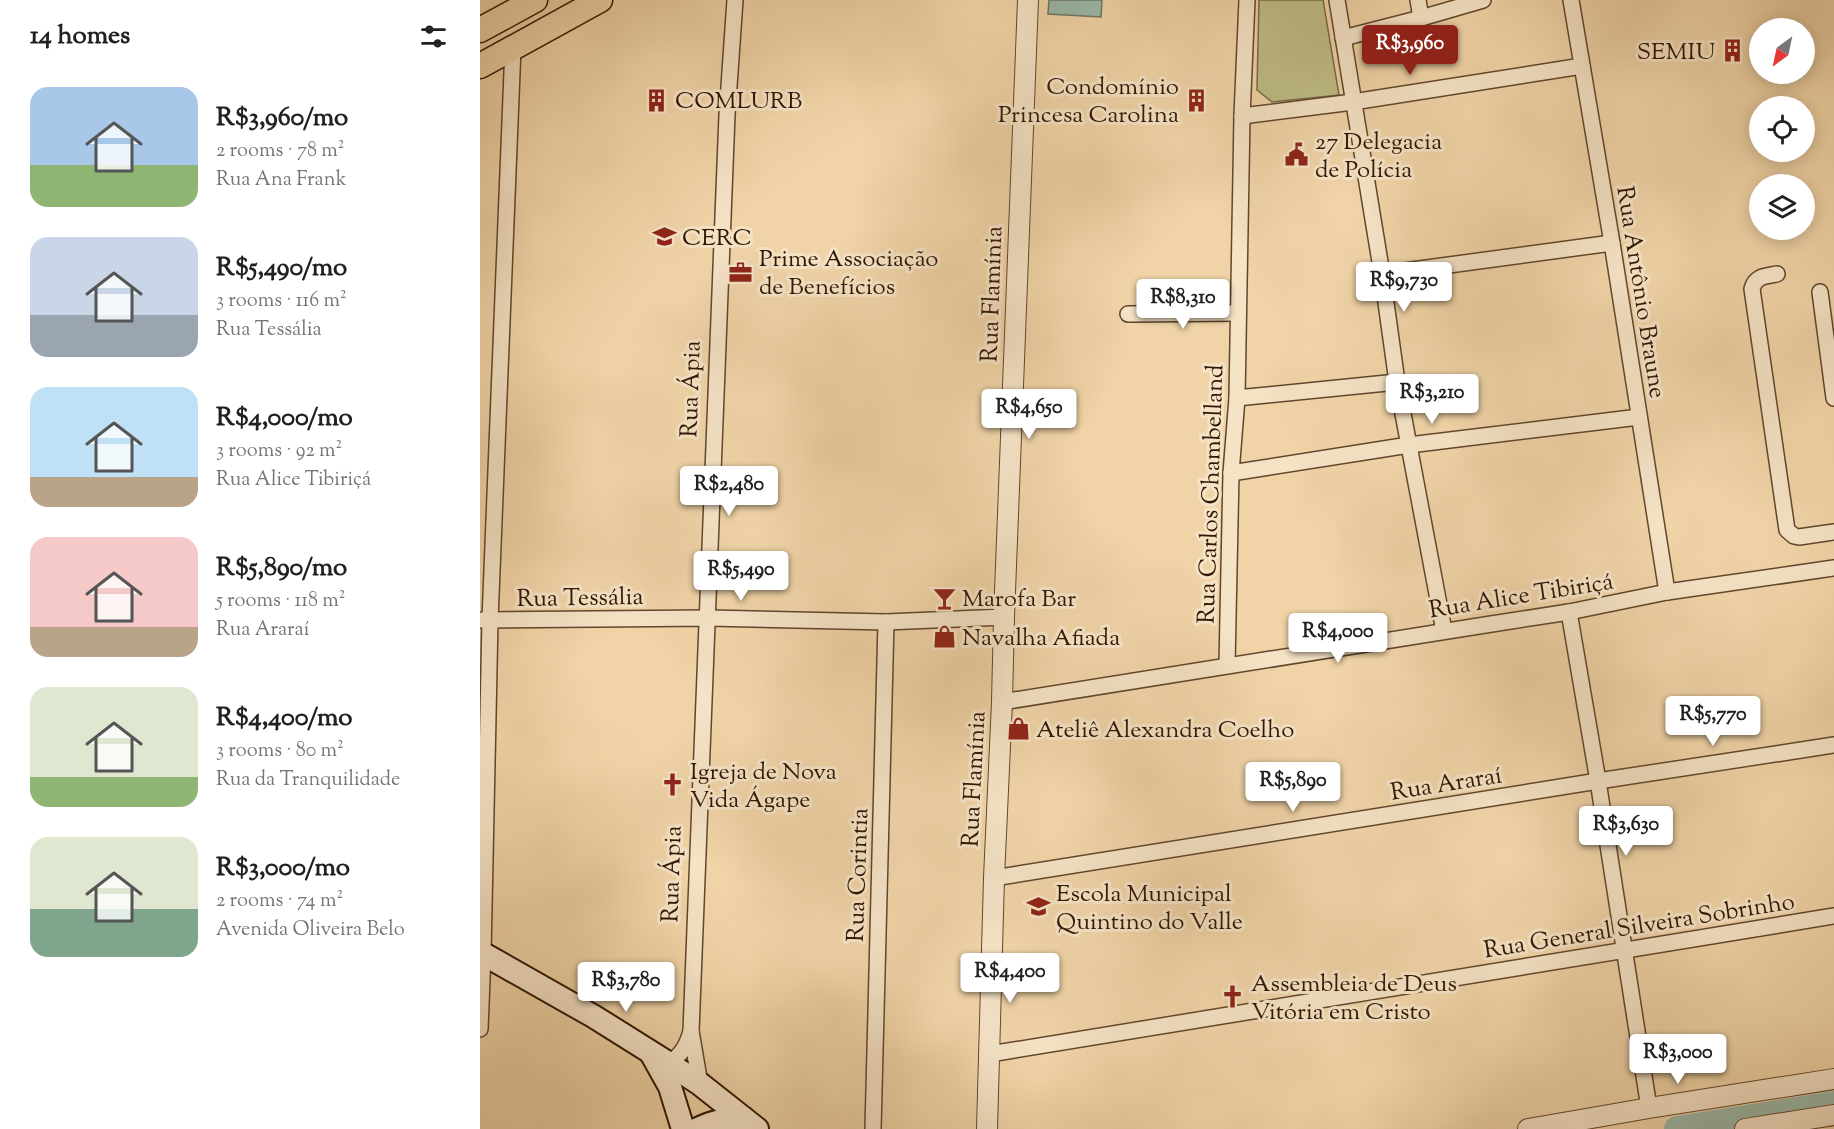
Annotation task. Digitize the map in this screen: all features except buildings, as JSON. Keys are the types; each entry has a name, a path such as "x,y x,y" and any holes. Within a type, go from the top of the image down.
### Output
{"main road":[{"path":"480,66 600,0"},
{"path":"480,30 522,4"},
{"path":"482,953 593,1016 659,1057 700,1084 750,1124"},
{"path":"659,1057 683,1129"},
{"path":"698,1129 718,1121 750,1124"}],"street":[{"name":"Rua Ápia","path":"659,1057 675,1059 688,1044 691,1031 727,115 735,0"},
{"name":"Rua Flamínia","path":"987,1129 994,878 1028,0"},
{"name":"Rua Carlos Chambelland","path":"1227,665 1231,473 1237,398 1242,116 1247,0"},
{"path":"1337,0 1382,274 1397,381 1444,631"},
{"path":"1418,0 1421,18"},
{"path":"1343,38 1483,0"},
{"name":"Rua Antônio Braune","path":"1571,0 1667,592"},
{"path":"480,1029 485,620 513,47"},
{"path":"1242,116 1353,102 1582,66"},
{"path":"1382,274 1612,243"},
{"path":"1777,274 1759,278 1752,289 1787,530 1799,537 1834,532"},
{"path":"1820,292 1834,398"},
{"path":"1128,314 1238,313"},
{"path":"1237,398 1397,381"},
{"path":"1231,473 1409,445 1639,417"},
{"name":"Rua Alice Tibiriçá","path":"1002,702 1569,612 1667,592 1834,568"},
{"path":"1569,612 1649,1108"},
{"name":"Rua Tessália","path":"485,620 709,618 886,622 1004,617"},
{"name":"Rua Corintia","path":"873,1129 886,622"},
{"name":"Rua Araraí","path":"994,878 1834,745"},
{"name":"Rua General Silveira Sobrinho","path":"990,1054 1834,916"},
{"name":"Rua Ápia","path":"691,1031 700,1084"},
{"path":"1528,1129 1834,1079"},
{"path":"1745,1129 1834,1115"}],"shaded area":[{"path":"1049,0 1102,0 1101,17 1048,14"},
{"path":"1259,0 1323,0 1339,95 1272,102 1257,90"}],"waterway":[{"path":"1677,1129 1834,1104"}],"place":[{"name":"SEMIU","path":"1733,51"},
{"name":"COMLURB","path":"657,100"},
{"name":"Condomínio Princesa Carolina","path":"1197,100"},
{"name":"27 Delegacia de Polícia","path":"1297,155"},
{"name":"CERC","path":"664,237"},
{"name":"Prime Associação de Benefícios","path":"741,272"},
{"name":"Marofa Bar","path":"944,598"},
{"name":"Navalha Afiada","path":"944,637"},
{"name":"Ateliê Alexandra Coelho","path":"1018,729"},
{"name":"Igreja de Nova Vida Ágape","path":"672,785"},
{"name":"Escola Municipal Quintino do Valle","path":"1038,907"},
{"name":"Assembleia de Deus Vitória em Cristo","path":"1233,997"}]}
